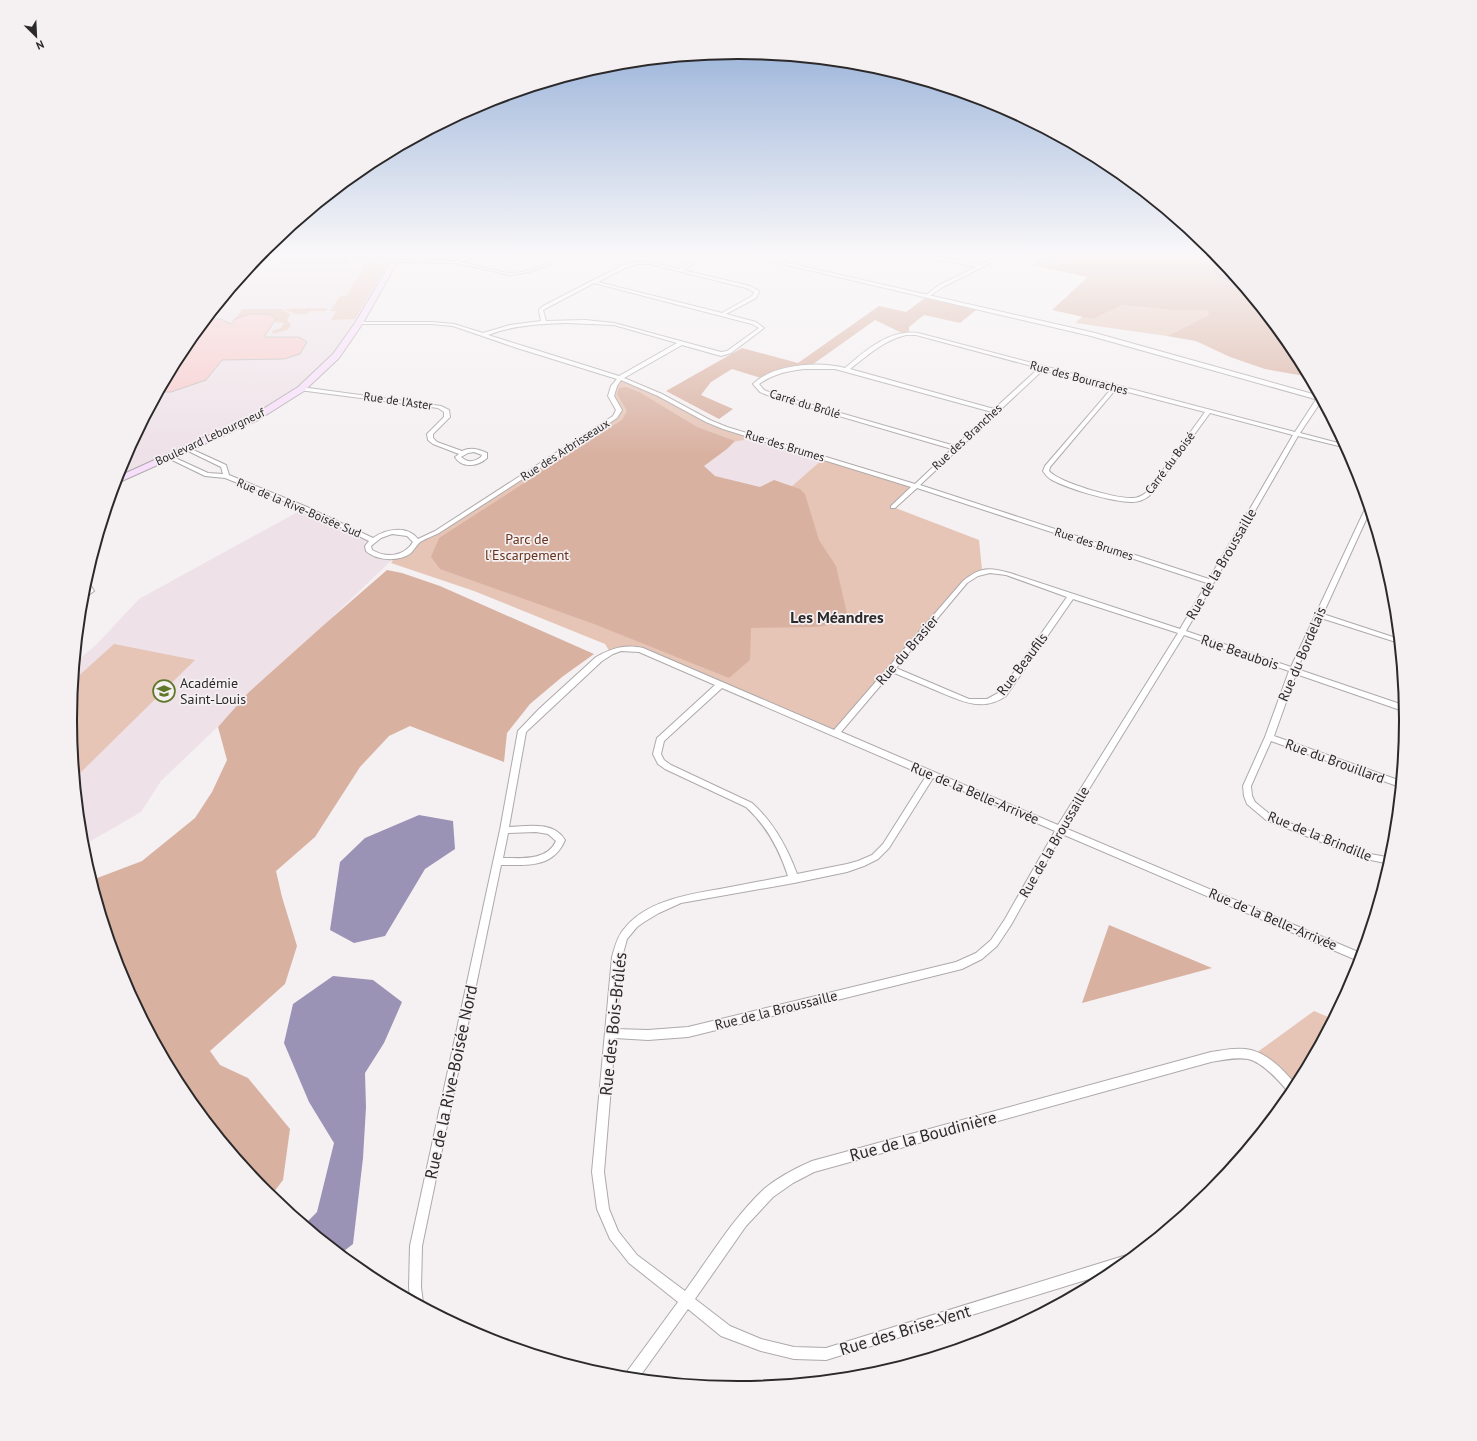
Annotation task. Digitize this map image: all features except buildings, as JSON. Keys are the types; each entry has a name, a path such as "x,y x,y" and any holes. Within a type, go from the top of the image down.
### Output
{"main road":[{"name":"Boulevard Lebourgneuf","path":"123,478 255,418 301,389 336,356 359,323"}],"street":[{"path":"483,335 498,330 544,323 577,321"},
{"path":"586,321 614,324 721,354 729,352 762,328 754,323 747,321"},
{"path":"1038,321 1093,334 1315,398"},
{"name":"Rue des Brumes","path":"359,323 448,324 620,378 660,394 708,421 725,428 916,486 1212,582"},
{"name":"Rue des Bourraches","path":"847,369 885,341 898,334 909,333 1297,434"},
{"path":"620,378 681,343"},
{"name":"Carré du Brûlé","path":"956,448 769,394 762,391 756,384 772,374 786,370 821,366 847,369 994,411"},
{"name":"Rue des Branches","path":"893,507 994,411 1042,368"},
{"name":"Rue des Arbrisseaux","path":"416,542 437,532 615,417 619,410 611,396 614,386 620,378"},
{"name":"Carré du Boisé","path":"1115,387 1047,467 1046,471 1054,479 1122,499 1129,500 1144,498 1209,411"},
{"name":"Rue de l'Aster","path":"301,389 439,407 447,411 447,417 430,434 430,439 435,443 462,453"},
{"name":"Rue de la Broussaille","path":"610,1033 648,1035 688,1032 958,966 979,956 994,943 1008,922 1060,829 1182,632 1297,434 1318,402"},
{"path":"1297,434 1340,444"},
{"name":"Rue de la Rive-Boisée Sud","path":"188,449 224,466 226,476"},
{"name":"Rue de la Rive-Boisée Sud","path":"168,457 207,475 226,476 304,508 373,540"},
{"name":"Rue du Bordelais","path":"1252,804 1248,796 1247,786 1268,737 1293,670 1366,513"},
{"path":"401,532 410,534 416,542 414,548 407,553 395,557 384,558 375,556 369,552 368,546 373,540 382,535 401,532"},
{"name":"Rue Beaubois","path":"982,570 998,571 1008,574 1182,632 1400,708"},
{"name":"Rue du Brasier","path":"835,734 965,582 982,570"},
{"name":"Rue Beaufils","path":"891,669 968,701 980,703 998,699 1071,596"},
{"path":"1318,615 1395,640"},
{"name":"Rue de la Rive-Boisée Nord","path":"416,1298 415,1287 416,1246 504,830 522,731 599,659 610,652 621,649 640,650 721,684"},
{"path":"721,684 660,740 656,754 661,762 668,767 749,805 760,814 785,854 794,879"},
{"name":"Rue de la Belle-Arrivée","path":"721,684 1357,956"},
{"name":"Rue du Brouillard","path":"1268,737 1397,783"},
{"name":"Rue des Bois-Brûlés","path":"687,1300 633,1259 614,1235 603,1209 598,1172 617,956 624,938 638,922 655,909 680,900 847,868 861,864 875,857 886,846 931,775"},
{"name":"Rue de la Brindille","path":"1252,804 1259,811 1276,821 1364,856 1385,860"},
{"path":"497,861 532,861 550,856 559,848 561,840 557,834 547,830 504,830"},
{"name":"Rue de la Boudinière","path":"634,1373 742,1222 769,1193 789,1179 812,1167 1218,1056 1233,1054 1252,1056 1269,1066 1290,1086"},
{"name":"Rue des Brise-Vent","path":"687,1300 726,1331 761,1345 794,1353 826,1354 1114,1265"}],"shaded area":[{"path":"212,321 358,321 336,356 301,389 255,418 123,478 145,428 166,390 188,353"},
{"path":"757,438 824,458 717,552 642,457"},
{"name":"Académie Saint-Louis","path":"305,508 373,540 369,551 395,557 161,781 141,812 89,842 78,764 77,720 78,677 80,658 97,644 139,599"},
{"path":"419,815 453,821 455,849 425,869 385,936 354,943 330,930 340,862 365,838"},
{"path":"333,976 373,980 402,1002 384,1043 365,1073 366,1107 363,1158 353,1244 344,1251 307,1222 317,1212 334,1143 309,1102 284,1043 293,1004"}],"green space":[{"path":"288,321 291,325 287,330 273,334 272,331 281,328 284,323 274,322"},
{"path":"857,321 873,321 809,367 792,369 764,379 732,369 711,382 701,395 733,409 719,419 666,391 742,348 798,363"},
{"path":"878,321 916,321 909,327 909,333 902,333"},
{"path":"1077,321 1197,321 1167,336 1075,323"},
{"path":"1197,321 1265,321 1289,353 1302,376 1265,369 1230,357 1196,341 1167,336"},
{"name":"Parc de l'Escarpement","path":"620,378 648,389 708,421 757,438 642,457 717,552 824,458 916,486 893,507 979,540 982,570 965,582 835,734 631,649 610,652 605,644 474,591 391,563 395,557 403,555 416,542 437,532 615,417 619,410 611,396"},
{"name":"Parc de l'Escarpement","path":"626,387 641,393 697,427 735,441 727,449 704,466 715,476 760,487 774,480 800,489 805,494 819,540 836,566 849,622 816,627 751,628 750,660 729,678 594,624 440,569 431,557 439,538 622,420 627,411 617,394 619,388"},
{"path":"387,570 402,573 440,586 594,654 562,677 530,704 507,733 504,762 410,726 389,736 360,767 315,837 276,871 282,897 297,946 285,984 210,1051 220,1065 248,1078 290,1129 283,1180 274,1191 241,1157 214,1123 188,1088 166,1051 145,1013 127,974 112,933 97,878 142,861 195,818 212,792 227,760 218,727 249,692"},
{"path":"114,644 195,660 79,774 77,720 78,676"},
{"path":"1109,925 1212,968 1082,1003"},
{"path":"1314,1011 1329,1018 1290,1087 1252,1056"}],"place":[{"name":"Académie Saint-Louis","path":"164,691"}],"district":[{"name":"Les Méandres","path":"837,617"}]}
